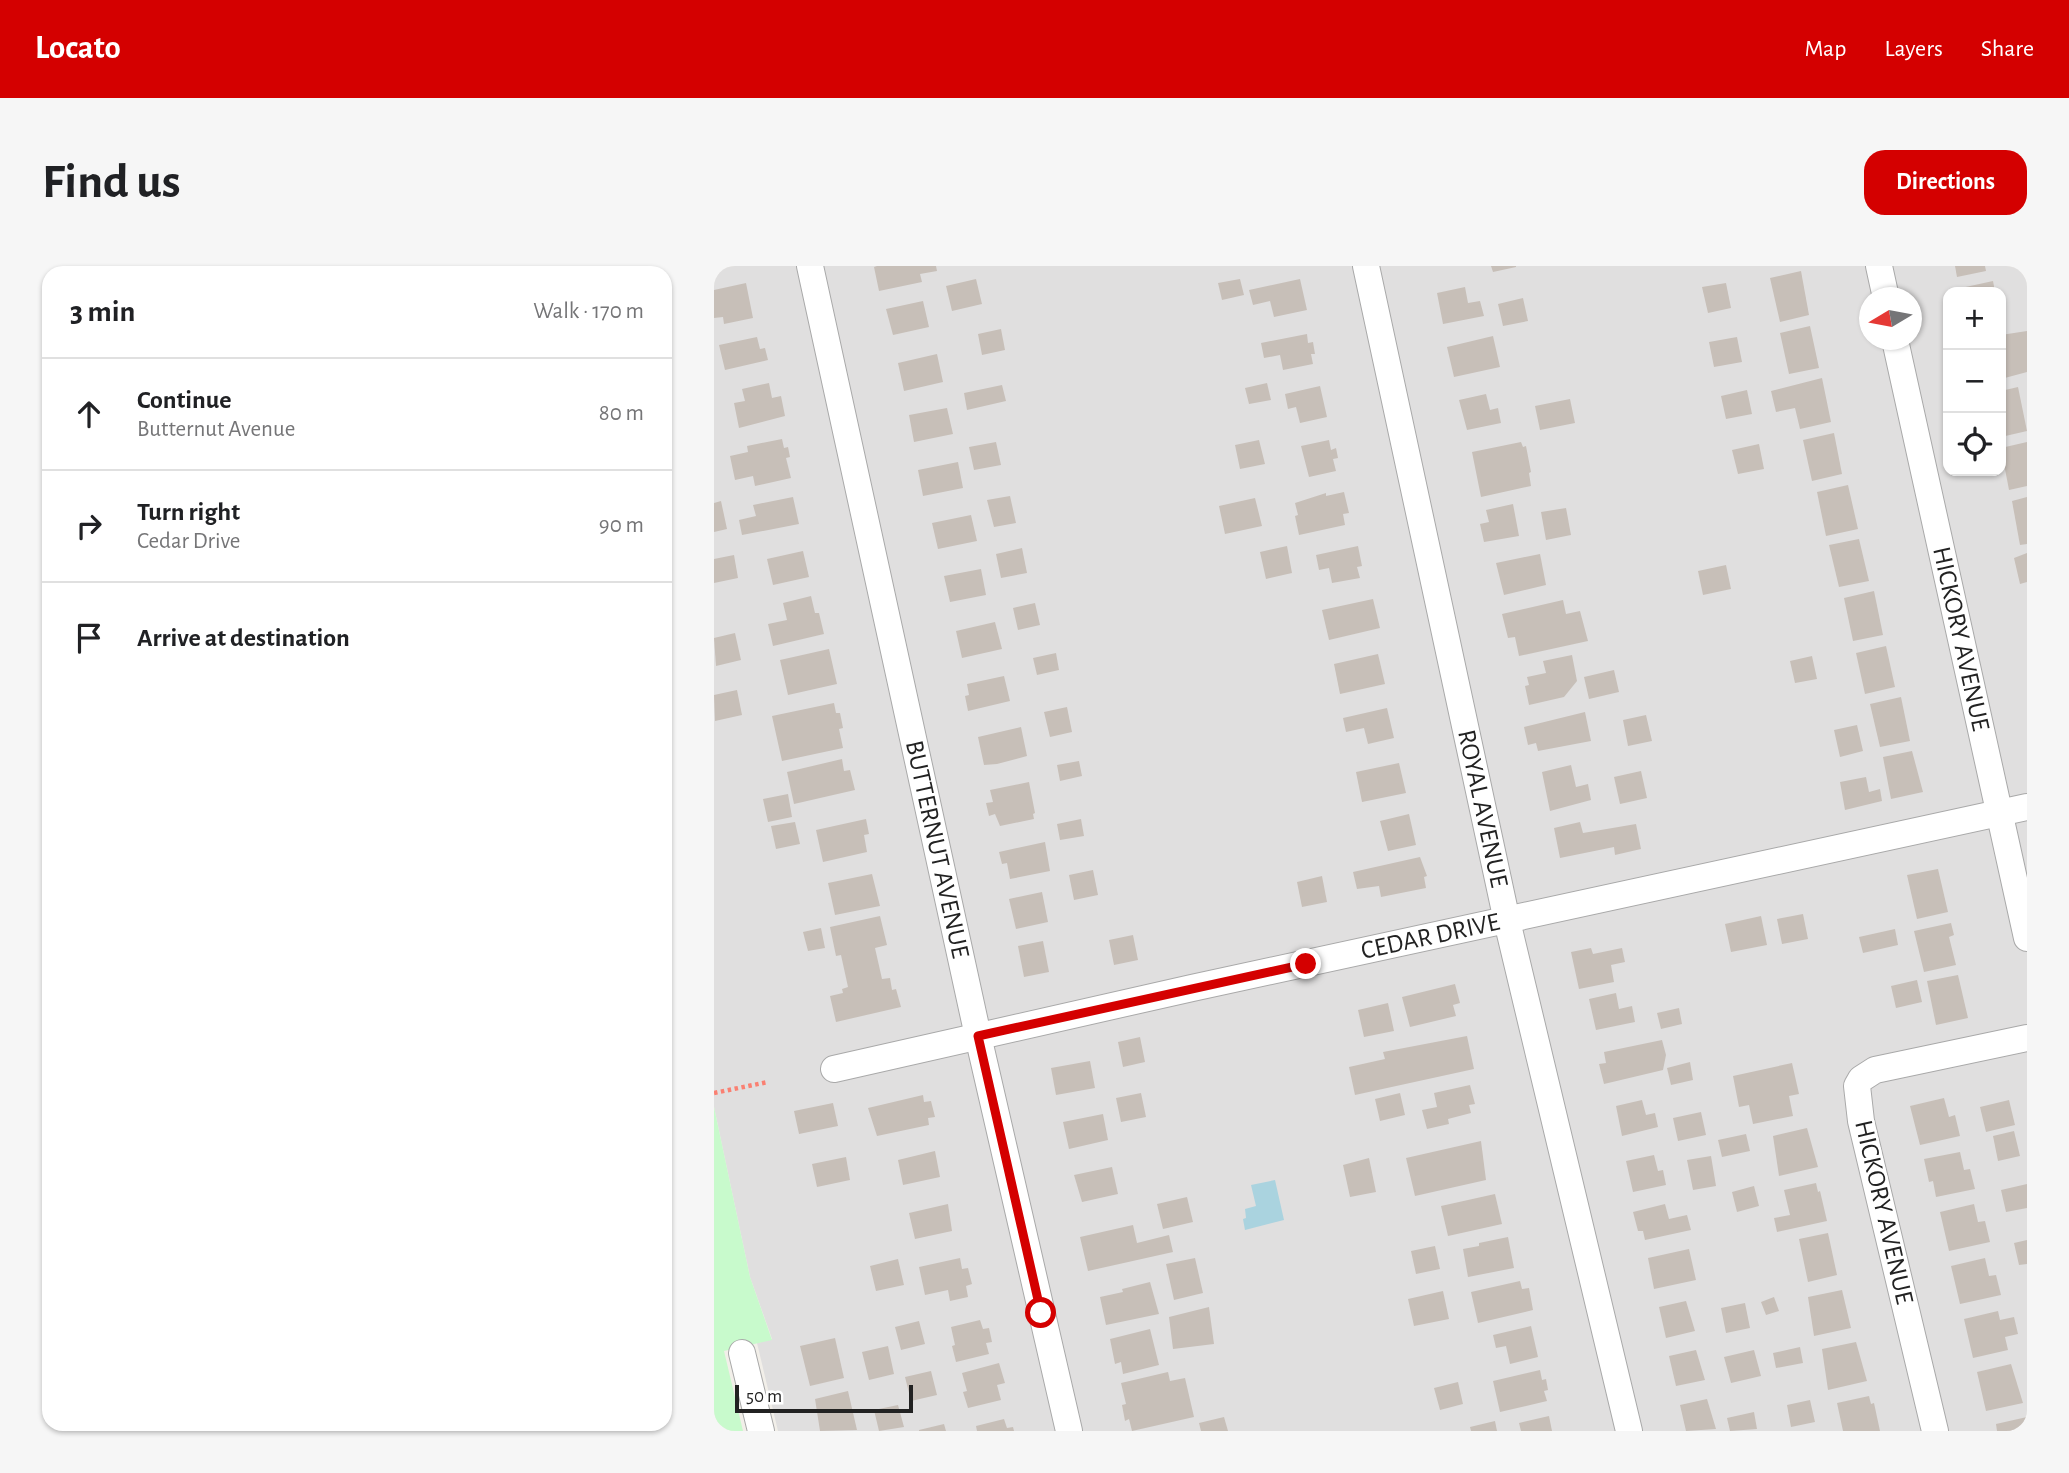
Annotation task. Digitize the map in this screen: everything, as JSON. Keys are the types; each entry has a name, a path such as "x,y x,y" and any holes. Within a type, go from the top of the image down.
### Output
{"street":[{"name":"BUTTERNUT AVENUE","path":"810,266 978,1036 1069,1431"},
{"name":"ROYAL AVENUE","path":"1366,266 1507,921 1629,1431"},
{"path":"1879,266 1884,287"},
{"name":"HICKORY AVENUE","path":"1897,350 2027,938"},
{"name":"CEDAR DRIVE","path":"834,1069 2027,807"},
{"name":"HICKORY AVENUE","path":"1936,1431 1861,1121 1857,1086 1861,1079 1875,1070 2027,1038"},
{"path":"742,1353 761,1431"}],"path":[{"path":"714,1093 768,1082"}],"shaded area":[{"path":"714,266 2027,266 2027,1431 778,1431 757,1343 772,1339 750,1277 714,1107"}],"green space":[{"path":"714,1107 750,1277 772,1340 724,1351 743,1431 714,1431"}],"water":[{"path":"1275,1180 1284,1220 1245,1230 1245,1209 1256,1206 1251,1185"}],"building":[{"path":"936,266 937,271 920,274 922,282 879,291 874,267"},
{"path":"1491,266 1516,266 1516,267 1493,272"},
{"path":"1955,266 1985,266 1986,271 1957,277"},
{"path":"1801,271 1809,315 1780,322 1770,278"},
{"path":"976,279 982,304 952,311 946,286"},
{"path":"1240,279 1244,295 1222,300 1218,283"},
{"path":"1300,279 1307,310 1274,317 1270,301 1253,305 1249,290"},
{"path":"1993,281 1994,287 1966,287"},
{"path":"746,283 753,318 724,324 723,317 714,318 714,290"},
{"path":"1726,283 1731,308 1708,313 1702,287"},
{"path":"1465,287 1468,303 1480,301 1484,316 1443,324 1437,293"},
{"path":"1523,298 1528,321 1503,326 1498,304"},
{"path":"923,301 929,327 893,335 886,309"},
{"path":"1810,326 1819,368 1789,374 1780,333"},
{"path":"1001,329 1005,350 982,355 978,334"},
{"path":"2027,331 2027,372 2006,378 2006,350 2006,334"},
{"path":"1307,334 1308,343 1313,342 1313,364 1283,370 1280,355 1264,358 1261,343"},
{"path":"1493,336 1500,367 1454,377 1447,347"},
{"path":"757,337 760,349 765,348 768,360 725,370 719,345"},
{"path":"1737,337 1742,362 1714,367 1709,342"},
{"path":"937,354 943,382 904,391 898,363"},
{"path":"1822,378 1831,422 1800,429 1795,408 1776,412 1771,391"},
{"path":"769,383 772,398 781,396 785,416 739,428 734,403 745,401 742,389"},
{"path":"1267,383 1271,400 1249,404 1245,388"},
{"path":"1002,385 1006,401 967,410 964,393"},
{"path":"1320,386 1327,417 1300,423 1296,407 1288,409 1285,394"},
{"path":"2018,387 2027,431 2006,436 2006,390"},
{"path":"1747,390 1752,414 1726,419 1721,396"},
{"path":"1486,394 1490,410 1498,408 1501,423 1467,430 1459,400"},
{"path":"1570,399 1575,423 1540,430 1535,406"},
{"path":"947,408 953,434 914,442 909,415"},
{"path":"1834,433 1842,474 1812,481 1803,440"},
{"path":"782,439 784,448 788,447 790,457 786,458 791,478 755,486 753,476 735,480 730,456 748,452 747,446"},
{"path":"1259,440 1265,464 1240,469 1235,445"},
{"path":"1329,440 1331,450 1336,448 1338,458 1333,459 1336,471 1309,477 1301,446"},
{"path":"996,442 1001,465 974,470 969,447"},
{"path":"1521,442 1523,447 1526,446 1531,486 1481,497 1472,452"},
{"path":"2027,442 2027,486 2009,490 2006,447"},
{"path":"1759,444 1764,469 1738,474 1732,450"},
{"path":"958,462 963,488 923,496 918,470"},
{"path":"1848,485 1858,529 1826,536 1817,492"},
{"path":"1344,492 1349,513 1343,514 1345,525 1299,535 1295,503 1326,493 1326,496"},
{"path":"1010,496 1016,523 994,527 987,500"},
{"path":"793,497 799,524 742,535 739,520 756,516 753,505"},
{"path":"2027,497 2027,544 2020,545 2012,501"},
{"path":"1255,498 1262,526 1225,534 1219,506"},
{"path":"721,501 727,529 714,532 714,503"},
{"path":"1513,504 1519,536 1484,542 1480,524 1489,522 1486,510"},
{"path":"1566,508 1571,535 1546,540 1541,512"},
{"path":"971,515 977,541 938,549 932,523"},
{"path":"1859,539 1869,581 1839,587 1829,545"},
{"path":"1287,546 1292,573 1266,579 1260,552"},
{"path":"1358,546 1362,566 1357,567 1360,578 1332,583 1329,568 1319,570 1316,555"},
{"path":"1022,548 1027,573 1001,578 996,554"},
{"path":"803,551 809,577 773,585 767,559"},
{"path":"2027,553 2027,582 2020,584 2014,558"},
{"path":"1540,554 1546,585 1504,595 1496,563"},
{"path":"734,555 738,578 714,583 714,559"},
{"path":"1726,565 1731,589 1703,595 1698,571"},
{"path":"981,569 986,595 950,602 944,576"},
{"path":"1874,591 1883,635 1853,641 1844,598"},
{"path":"811,596 824,634 773,646 768,624 787,620 783,603"},
{"path":"1373,599 1380,628 1329,640 1322,610"},
{"path":"1563,600 1566,614 1580,611 1588,641 1519,656 1515,637 1508,638 1502,614"},
{"path":"1035,603 1040,625 1018,630 1013,608"},
{"path":"995,622 1002,649 962,658 956,631"},
{"path":"735,633 741,660 716,666 714,638"},
{"path":"1886,646 1895,687 1865,694 1856,653"},
{"path":"829,649 837,684 788,695 780,660"},
{"path":"1056,653 1059,670 1037,675 1033,658"},
{"path":"1378,654 1385,684 1340,694 1334,664"},
{"path":"1572,655 1577,681 1564,697 1529,705 1525,686 1529,685 1527,677 1546,673 1543,661"},
{"path":"1812,656 1817,679 1795,683 1790,661"},
{"path":"1614,670 1619,692 1589,699 1584,677"},
{"path":"1004,676 1010,701 968,711 965,696 969,695 967,684"},
{"path":"737,690 742,715 715,721 714,695"},
{"path":"1901,697 1910,741 1880,747 1870,704"},
{"path":"834,703 836,713 840,713 843,728 839,729 843,748 782,761 772,716"},
{"path":"1067,707 1072,732 1050,737 1044,712"},
{"path":"1387,708 1394,738 1368,744 1364,728 1346,732 1343,718"},
{"path":"1585,712 1591,741 1538,751 1536,743 1528,745 1524,727"},
{"path":"1646,715 1652,741 1628,746 1623,720"},
{"path":"1857,725 1863,751 1840,757 1834,730"},
{"path":"1021,727 1027,756 984,765 978,737"},
{"path":"1912,751 1923,792 1891,799 1883,757"},
{"path":"842,759 844,771 850,770 855,790 794,804 787,772"},
{"path":"1079,761 1082,776 1060,781 1057,765"},
{"path":"1399,763 1406,793 1362,802 1356,772"},
{"path":"1571,765 1576,787 1588,784 1591,800 1550,811 1542,772"},
{"path":"1641,771 1647,798 1620,804 1614,777"},
{"path":"1866,777 1869,792 1880,789 1882,801 1845,810 1840,782"},
{"path":"1029,782 1034,819 1000,826 995,814 989,816 986,803 993,802 990,790"},
{"path":"788,794 792,817 768,822 763,799"},
{"path":"1409,814 1416,845 1388,851 1380,821"},
{"path":"866,819 869,834 864,835 867,852 823,862 816,830"},
{"path":"1081,819 1084,836 1060,840 1057,824"},
{"path":"795,822 800,844 776,849 771,826"},
{"path":"1580,822 1583,833 1636,824 1641,849 1615,855 1614,847 1560,858 1554,828"},
{"path":"1045,842 1050,871 1010,879 1007,863 1002,864 999,852"},
{"path":"1420,857 1427,876 1424,877 1426,888 1381,897 1379,886 1357,889 1353,872"},
{"path":"1938,869 1948,912 1917,919 1907,875"},
{"path":"1093,870 1098,895 1074,900 1069,875"},
{"path":"872,874 880,906 835,915 828,883"},
{"path":"1322,876 1327,902 1302,907 1297,882"},
{"path":"1042,892 1048,922 1016,929 1009,899"},
{"path":"1803,914 1808,939 1782,944 1777,919"},
{"path":"880,916 887,945 875,948 882,979 890,978 892,990 896,989 901,1007 836,1022 830,996 843,993 842,989 848,987 841,955 836,956 830,927"},
{"path":"1761,916 1767,945 1731,952 1725,924"},
{"path":"1951,923 1954,935 1949,937 1956,965 1924,972 1914,931"},
{"path":"821,928 825,948 808,951 803,932"},
{"path":"1895,929 1898,945 1863,953 1859,937"},
{"path":"1133,935 1138,960 1114,965 1109,940"},
{"path":"1043,941 1049,972 1024,977 1018,946"},
{"path":"1591,948 1593,954 1622,948 1625,962 1611,965 1614,982 1579,989 1571,952"},
{"path":"1958,975 1968,1018 1936,1025 1927,981"},
{"path":"1917,980 1922,1002 1896,1008 1891,986"},
{"path":"1455,984 1460,1003 1453,1005 1456,1016 1410,1027 1402,997"},
{"path":"1616,993 1619,1009 1632,1006 1635,1022 1596,1030 1589,999"},
{"path":"1388,1003 1394,1031 1364,1037 1358,1010"},
{"path":"1679,1008 1682,1024 1661,1029 1657,1013"},
{"path":"1467,1036 1474,1069 1355,1095 1349,1067 1385,1059 1383,1052"},
{"path":"1140,1037 1145,1062 1123,1067 1118,1042"},
{"path":"1662,1040 1666,1055 1663,1070 1604,1084 1599,1064 1606,1063 1604,1052"},
{"path":"1090,1061 1095,1088 1056,1095 1051,1068"},
{"path":"1690,1062 1693,1080 1671,1085 1667,1068"},
{"path":"1792,1063 1799,1094 1789,1096 1793,1116 1753,1124 1749,1105 1739,1107 1733,1076"},
{"path":"1470,1085 1475,1104 1469,1105 1471,1113 1448,1119 1449,1124 1427,1129 1422,1110 1437,1107 1434,1093"},
{"path":"1141,1093 1146,1117 1121,1122 1116,1098"},
{"path":"1400,1093 1405,1115 1380,1121 1375,1099"},
{"path":"923,1095 924,1102 931,1101 935,1117 928,1118 929,1125 877,1136 868,1108"},
{"path":"1944,1098 1949,1117 1955,1115 1960,1136 1920,1145 1910,1106"},
{"path":"1642,1100 1646,1115 1655,1113 1658,1127 1622,1136 1616,1106"},
{"path":"2009,1100 2015,1125 1986,1132 1980,1107"},
{"path":"833,1103 838,1126 799,1134 794,1111"},
{"path":"1701,1112 1706,1135 1678,1141 1673,1118"},
{"path":"1103,1114 1108,1140 1069,1149 1063,1122"},
{"path":"1807,1128 1818,1167 1779,1176 1773,1136"},
{"path":"2014,1131 2020,1156 1998,1161 1993,1136"},
{"path":"1746,1134 1750,1151 1722,1157 1718,1140"},
{"path":"1481,1141 1486,1180 1415,1196 1406,1158"},
{"path":"935,1151 940,1177 903,1185 898,1160"},
{"path":"1960,1152 1964,1170 1970,1169 1975,1189 1936,1197 1933,1181 1929,1182 1924,1159"},
{"path":"1654,1155 1658,1171 1663,1170 1666,1185 1633,1192 1626,1161"},
{"path":"1711,1156 1716,1186 1693,1190 1687,1160"},
{"path":"846,1157 850,1180 817,1187 812,1164"},
{"path":"1369,1158 1376,1192 1350,1197 1343,1165"},
{"path":"1112,1167 1118,1194 1082,1202 1074,1175"},
{"path":"1816,1183 1827,1221 1777,1232 1774,1218 1790,1215 1784,1190"},
{"path":"2027,1184 2027,1208 2006,1212 2001,1190"},
{"path":"1754,1186 1759,1206 1737,1212 1732,1192"},
{"path":"1495,1194 1502,1224 1448,1236 1441,1206"},
{"path":"1187,1197 1193,1222 1163,1229 1157,1204"},
{"path":"948,1204 952,1231 915,1239 909,1213"},
{"path":"1665,1204 1669,1219 1687,1215 1691,1230 1645,1240 1643,1231 1638,1231 1633,1212"},
{"path":"1974,1204 1978,1222 1985,1221 1990,1242 1949,1251 1940,1212"},
{"path":"1133,1225 1137,1243 1169,1235 1173,1252 1088,1271 1080,1237"},
{"path":"1828,1233 1837,1275 1808,1282 1799,1239"},
{"path":"1508,1237 1514,1268 1468,1277 1463,1249"},
{"path":"2027,1240 2027,1264 2019,1265 2014,1243"},
{"path":"1435,1246 1440,1269 1416,1274 1411,1251"},
{"path":"1689,1249 1696,1280 1654,1289 1648,1258"},
{"path":"960,1258 962,1269 968,1268 972,1284 966,1286 968,1297 950,1301 948,1290 925,1295 919,1267"},
{"path":"1195,1258 1203,1293 1174,1300 1166,1264"},
{"path":"1985,1258 1989,1276 1996,1275 2001,1295 1960,1304 1951,1266"},
{"path":"898,1259 904,1285 876,1291 870,1266"},
{"path":"1520,1281 1522,1289 1529,1288 1533,1310 1478,1323 1471,1292"},
{"path":"1150,1282 1159,1314 1106,1325 1100,1297"},
{"path":"1842,1290 1851,1328 1814,1336 1808,1297"},
{"path":"1443,1291 1449,1319 1414,1326 1408,1299"},
{"path":"1774,1297 1779,1311 1766,1315 1761,1302"},
{"path":"1686,1301 1695,1331 1666,1338 1659,1307"},
{"path":"1745,1303 1750,1328 1726,1333 1721,1308"},
{"path":"1209,1307 1214,1344 1173,1349 1169,1317"},
{"path":"1998,1311 2000,1320 2014,1317 2018,1334 2005,1337 2008,1350 1973,1358 1964,1319"},
{"path":"980,1320 983,1329 989,1328 992,1342 986,1343 989,1354 956,1362 951,1327"},
{"path":"919,1321 925,1344 901,1350 895,1327"},
{"path":"1531,1326 1538,1357 1510,1364 1506,1346 1496,1348 1493,1335"},
{"path":"1150,1329 1159,1365 1123,1374 1121,1362 1115,1364 1110,1339"},
{"path":"835,1338 844,1378 810,1386 800,1346"},
{"path":"1856,1342 1867,1381 1828,1390 1822,1349"},
{"path":"888,1346 894,1374 869,1380 862,1352"},
{"path":"1800,1347 1803,1363 1776,1368 1773,1353"},
{"path":"1696,1350 1705,1380 1676,1386 1669,1356"},
{"path":"1754,1350 1761,1376 1731,1383 1724,1357"},
{"path":"999,1363 1005,1383 997,1385 1001,1400 968,1408 963,1392 967,1391 962,1373"},
{"path":"2011,1364 2023,1403 1986,1411 1977,1372"},
{"path":"1540,1370 1542,1380 1546,1379 1548,1390 1544,1391 1547,1401 1500,1412 1493,1381"},
{"path":"931,1371 937,1395 911,1401 905,1377"},
{"path":"1168,1372 1170,1381 1185,1378 1194,1417 1132,1431 1129,1419 1125,1421 1122,1405 1126,1404 1121,1383"},
{"path":"1458,1382 1463,1404 1440,1410 1434,1388"},
{"path":"848,1391 857,1430 820,1431 815,1399"},
{"path":"1869,1396 1871,1404 1874,1403 1880,1431 1843,1431 1837,1403"},
{"path":"1707,1399 1716,1429 1686,1431 1680,1405"},
{"path":"1810,1400 1815,1422 1791,1427 1787,1405"},
{"path":"898,1405 904,1427 879,1431 874,1410"},
{"path":"1754,1412 1757,1429 1730,1431 1727,1418"},
{"path":"1549,1416 1552,1431 1521,1431 1519,1423"},
{"path":"1224,1417 1228,1431 1201,1431 1199,1423"},
{"path":"2027,1417 2027,1431 1997,1431 1996,1424"},
{"path":"1004,1419 1007,1428 1013,1427 1014,1431 977,1431 976,1426"},
{"path":"1495,1421 1497,1431 1471,1431 1470,1427"},
{"path":"944,1424 946,1431 919,1431 919,1430"}],"route":[{"path":"1041,1313 978,1036 1306,964"}]}
